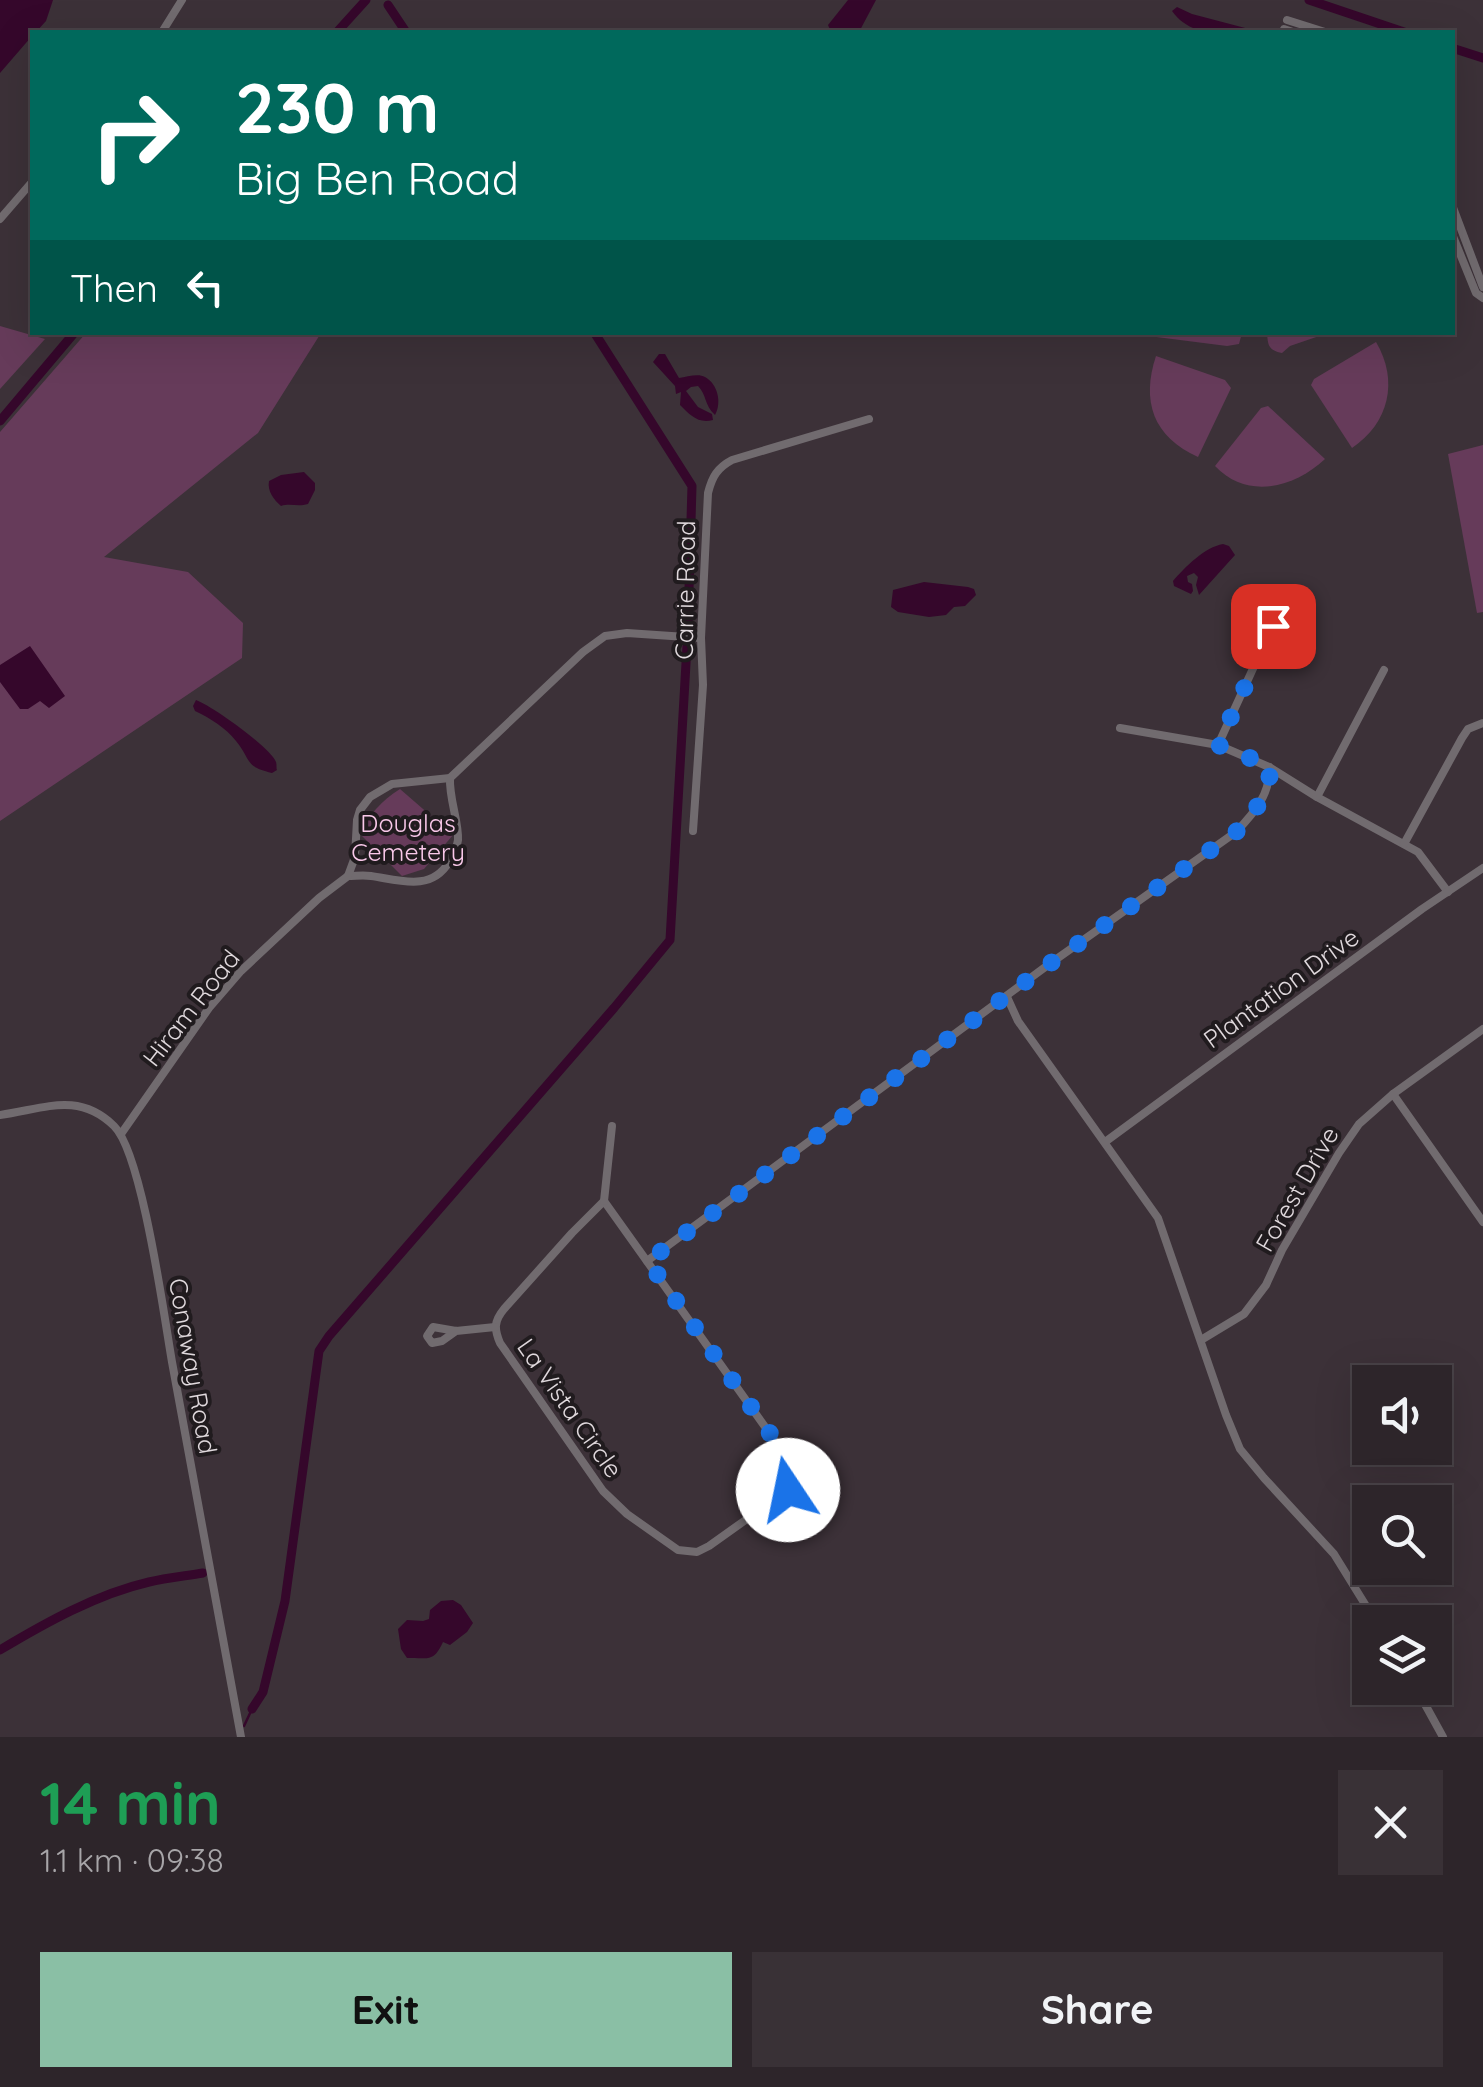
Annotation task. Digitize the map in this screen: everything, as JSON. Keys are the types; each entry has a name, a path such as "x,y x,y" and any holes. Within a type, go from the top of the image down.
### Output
{"street":[{"path":"163,30 182,0"},
{"path":"0,219 30,184"},
{"path":"1455,213 1483,286"},
{"path":"1455,241 1476,293 1483,298"},
{"name":"Carrie Road","path":"693,831 704,685 708,493 717,470 732,460 869,419"},
{"path":"1218,745 1273,626"},
{"path":"450,778 458,836 446,868 434,878 416,883 368,875 348,876 355,857 357,820 370,797 392,784 450,778 583,652 605,636 642,633 702,638"},
{"path":"1317,797 1384,670"},
{"path":"1404,844 1462,738 1469,728 1483,724"},
{"path":"1120,728 1218,745 1270,766 1317,797 1418,852 1448,892"},
{"path":"648,1261 1236,832 1253,814 1270,782 1270,766"},
{"name":"Plantation Drive","path":"1105,1142 1483,868"},
{"name":"Hiram Road","path":"121,1134 209,1008 280,934 348,876"},
{"path":"1007,996 1018,1021 1158,1218 1240,1449 1334,1554 1366,1605"},
{"name":"Forest Drive","path":"1201,1340 1244,1314 1266,1286 1282,1250 1363,1119 1483,1028"},
{"path":"1392,1094 1483,1222"},
{"path":"0,1115 68,1103 98,1114 121,1134"},
{"path":"604,1201 612,1126"},
{"name":"Conaway Road","path":"121,1134 137,1176 158,1281 241,1737"},
{"name":"La Vista Circle","path":"604,1201 793,1466 788,1490 697,1552 678,1550 627,1514 603,1491 500,1343 495,1327 504,1308 604,1201"},
{"path":"456,1331 495,1327"},
{"path":"1425,1705 1443,1737"}],"green space":[{"path":"0,326 45,339 0,389"},
{"path":"84,335 320,335 258,433 104,557 188,572 243,623 242,658 0,821 0,432"},
{"path":"1141,335 1241,335 1239,344 1227,346"},
{"path":"1268,335 1322,335 1290,346 1282,353 1270,346"},
{"path":"1376,342 1387,372 1386,400 1375,426 1352,448 1311,385 1314,379"},
{"path":"1156,356 1225,380 1231,388 1198,457 1170,439 1154,416 1150,388"},
{"path":"1268,406 1325,459 1285,483 1241,483 1215,466 1261,408"},
{"path":"1483,445 1483,612 1477,613 1448,454"},
{"name":"Douglas Cemetery","path":"400,789 453,835 424,869 402,876 359,833 377,808"}],"shaded area":[{"path":"0,0 53,0 46,21 38,30 30,30 30,38 0,73"},
{"path":"848,0 876,0 860,30 830,30 828,25"},
{"path":"1177,7 1251,30 1198,30 1172,11"},
{"path":"659,354 665,354 679,378 702,376 713,384 718,400 715,415 698,386 686,391 698,407 712,414 713,420 699,420 680,405 681,392 676,394 675,386 653,362"},
{"path":"304,472 315,483 308,504 281,506 272,495 269,481"},
{"path":"1223,544 1235,555 1199,595 1198,577 1194,573 1187,576 1192,584 1191,594 1174,586 1173,581 1196,558"},
{"path":"924,582 968,587 976,595 965,606 954,607 946,615 929,617 898,612 891,607 893,590"},
{"path":"30,646 65,696 49,708 40,701 20,709 0,682 0,665"},
{"path":"196,700 227,718 263,747 276,762 277,770 272,773 253,765 227,732 195,711"},
{"path":"453,1600 473,1623 467,1632 450,1645 443,1642 432,1656 407,1658 401,1649 398,1629 407,1620 429,1619 430,1610 441,1601"}],"waterway":[{"path":"339,30 366,0"},
{"path":"1309,0 1398,30"},
{"path":"388,5 405,30"},
{"path":"1455,49 1483,58"},
{"path":"0,421 72,335"},
{"path":"596,335 692,486 688,624"},
{"path":"688,624 688,629"},
{"path":"252,1709 263,1692 285,1601 319,1351 670,940 687,646"},
{"path":"0,1650 110,1594 149,1582 203,1573"},
{"path":"244,1726 252,1709"}],"route":[{"path":"788,1490 793,1466 648,1261 1048,965 1236,832 1253,814 1270,782 1270,766 1218,745 1273,626"}]}
